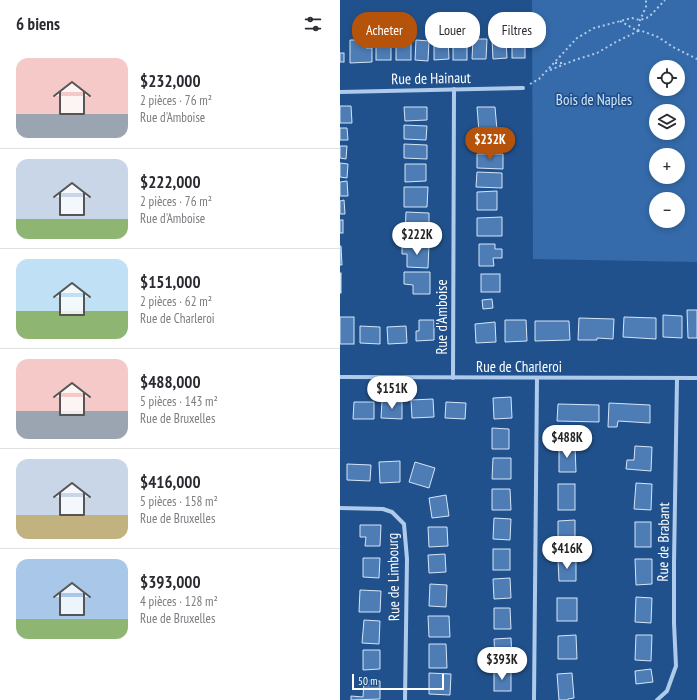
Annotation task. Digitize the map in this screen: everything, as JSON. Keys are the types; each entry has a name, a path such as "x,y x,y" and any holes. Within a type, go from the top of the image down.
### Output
{"street":[{"name":"Rue de Hainaut","path":"340,92 523,88"},
{"name":"Rue d'Amboise","path":"453,378 454,89"},
{"name":"Rue de Charleroi","path":"340,377 697,378"},
{"path":"534,700 537,378"},
{"name":"Rue de Brabant","path":"657,700 667,691 676,666 674,563 677,378"},
{"name":"Rue de Limbourg","path":"340,508 383,509 392,512 404,524 407,559 405,700"}],"path":[{"path":"638,31 640,20 646,7 646,0"},
{"path":"523,88 539,79 576,38 594,28 632,18 640,20 648,17 665,0"},
{"path":"620,21 638,31 658,37 673,47 697,59"},
{"path":"548,70 596,53 638,31"},
{"path":"555,63 568,63"}],"green space":[{"name":"Bois de Naples","path":"532,0 697,0 697,262 533,259 532,48 546,48 546,12 532,12"}],"building":[{"path":"480,39 487,39 486,59 472,59 473,48 480,48"},
{"path":"350,40 352,40 352,48 372,48 372,62 350,63"},
{"path":"417,40 425,41 425,48 429,48 428,61 415,60"},
{"path":"376,48 391,48 391,60 376,60"},
{"path":"396,48 411,48 411,60 396,60"},
{"path":"434,48 448,48 449,59 434,60"},
{"path":"453,48 467,48 467,60 453,60"},
{"path":"492,48 506,48 507,58 493,59"},
{"path":"512,48 525,48 525,58 512,58"},
{"path":"340,53 344,53 344,62 340,62"},
{"path":"340,106 351,106 352,123 340,123"},
{"path":"404,107 427,107 427,120 405,121"},
{"path":"477,107 495,107 497,130 479,132"},
{"path":"404,125 427,126 426,140 404,139"},
{"path":"340,128 347,128 348,140 340,140"},
{"path":"478,136 499,136 499,149 478,149"},
{"path":"404,144 427,145 427,159 404,158"},
{"path":"340,146 347,146 346,159 340,158"},
{"path":"477,154 503,154 503,169 477,168"},
{"path":"340,163 348,164 347,178 340,177"},
{"path":"405,164 426,164 426,181 405,182"},
{"path":"477,172 502,173 502,188 476,187"},
{"path":"347,181 348,196 340,196 340,182"},
{"path":"404,187 428,187 427,207 404,207"},
{"path":"497,191 497,210 477,210 477,192"},
{"path":"344,200 345,214 340,214 340,201"},
{"path":"406,212 429,213 429,236 405,235"},
{"path":"502,217 502,236 477,236 477,218"},
{"path":"340,220 343,220 343,233 340,233"},
{"path":"479,244 495,244 495,249 502,249 502,258 493,258 494,266 479,266"},
{"path":"402,245 429,245 428,268 407,267 407,254 402,254"},
{"path":"341,246 342,265 340,265"},
{"path":"404,272 430,272 430,294 413,294 413,285 404,284"},
{"path":"341,273 341,293 340,293"},
{"path":"481,274 500,274 500,292 481,292"},
{"path":"492,299 493,308 483,309 482,300"},
{"path":"687,310 697,310 697,338 688,338"},
{"path":"663,315 682,316 682,338 663,337"},
{"path":"340,317 354,317 354,344 340,344"},
{"path":"624,317 656,318 656,339 623,337"},
{"path":"579,318 614,319 613,339 597,338 597,340 578,340"},
{"path":"419,320 434,320 434,340 416,341 416,331 419,331"},
{"path":"505,320 526,320 527,341 505,342"},
{"path":"535,321 569,321 570,340 535,341"},
{"path":"495,322 496,342 476,343 475,324"},
{"path":"360,326 380,327 380,344 360,343"},
{"path":"406,326 407,343 388,344 387,327"},
{"path":"511,397 512,418 494,419 493,398"},
{"path":"433,399 434,417 412,418 411,400"},
{"path":"382,401 402,402 402,419 381,418"},
{"path":"354,402 374,402 374,419 353,419"},
{"path":"446,402 466,403 465,419 445,418"},
{"path":"609,403 650,405 650,423 618,421 617,427 608,427"},
{"path":"558,404 599,405 599,422 557,421"},
{"path":"492,428 509,429 509,449 492,449"},
{"path":"575,445 576,472 559,472 559,446"},
{"path":"635,446 652,447 651,471 626,469 627,460 634,460"},
{"path":"493,458 511,458 511,479 492,479"},
{"path":"400,461 400,482 380,483 379,462"},
{"path":"415,462 435,468 429,488 409,482"},
{"path":"347,464 371,465 370,481 347,480"},
{"path":"636,483 652,484 651,510 634,509"},
{"path":"558,484 575,484 575,510 558,510"},
{"path":"492,489 510,489 511,510 492,510"},
{"path":"446,495 449,516 432,518 429,498"},
{"path":"494,518 511,519 510,540 493,539"},
{"path":"575,520 575,547 558,547 558,521"},
{"path":"635,522 651,522 651,547 635,547"},
{"path":"360,525 381,525 380,546 365,546 366,537 360,537"},
{"path":"428,527 447,527 448,546 429,547"},
{"path":"493,549 510,549 510,570 493,570"},
{"path":"445,554 446,572 429,573 428,555"},
{"path":"363,558 380,558 379,578 363,577"},
{"path":"635,559 652,559 652,584 636,585"},
{"path":"558,560 576,560 576,581 559,581"},
{"path":"510,578 511,598 494,599 493,579"},
{"path":"430,584 447,585 446,607 429,606"},
{"path":"360,590 381,591 380,612 359,612"},
{"path":"636,597 652,598 651,623 635,622"},
{"path":"557,598 577,598 577,621 557,621"},
{"path":"494,608 510,608 511,629 494,629"},
{"path":"428,616 449,616 450,637 429,637"},
{"path":"364,620 380,621 379,644 362,643"},
{"path":"576,635 577,659 558,659 558,636"},
{"path":"636,635 652,635 651,661 635,660"},
{"path":"511,638 512,659 495,660 494,639"},
{"path":"429,644 446,644 447,668 429,668"},
{"path":"363,650 380,650 380,669 363,670"},
{"path":"651,669 653,682 636,684 635,671"},
{"path":"494,671 511,671 511,691 494,691"},
{"path":"429,673 451,674 450,695 429,694"},
{"path":"572,673 574,698 559,700 557,674"},
{"path":"364,680 380,681 380,699 351,700 351,696 363,697"}]}
